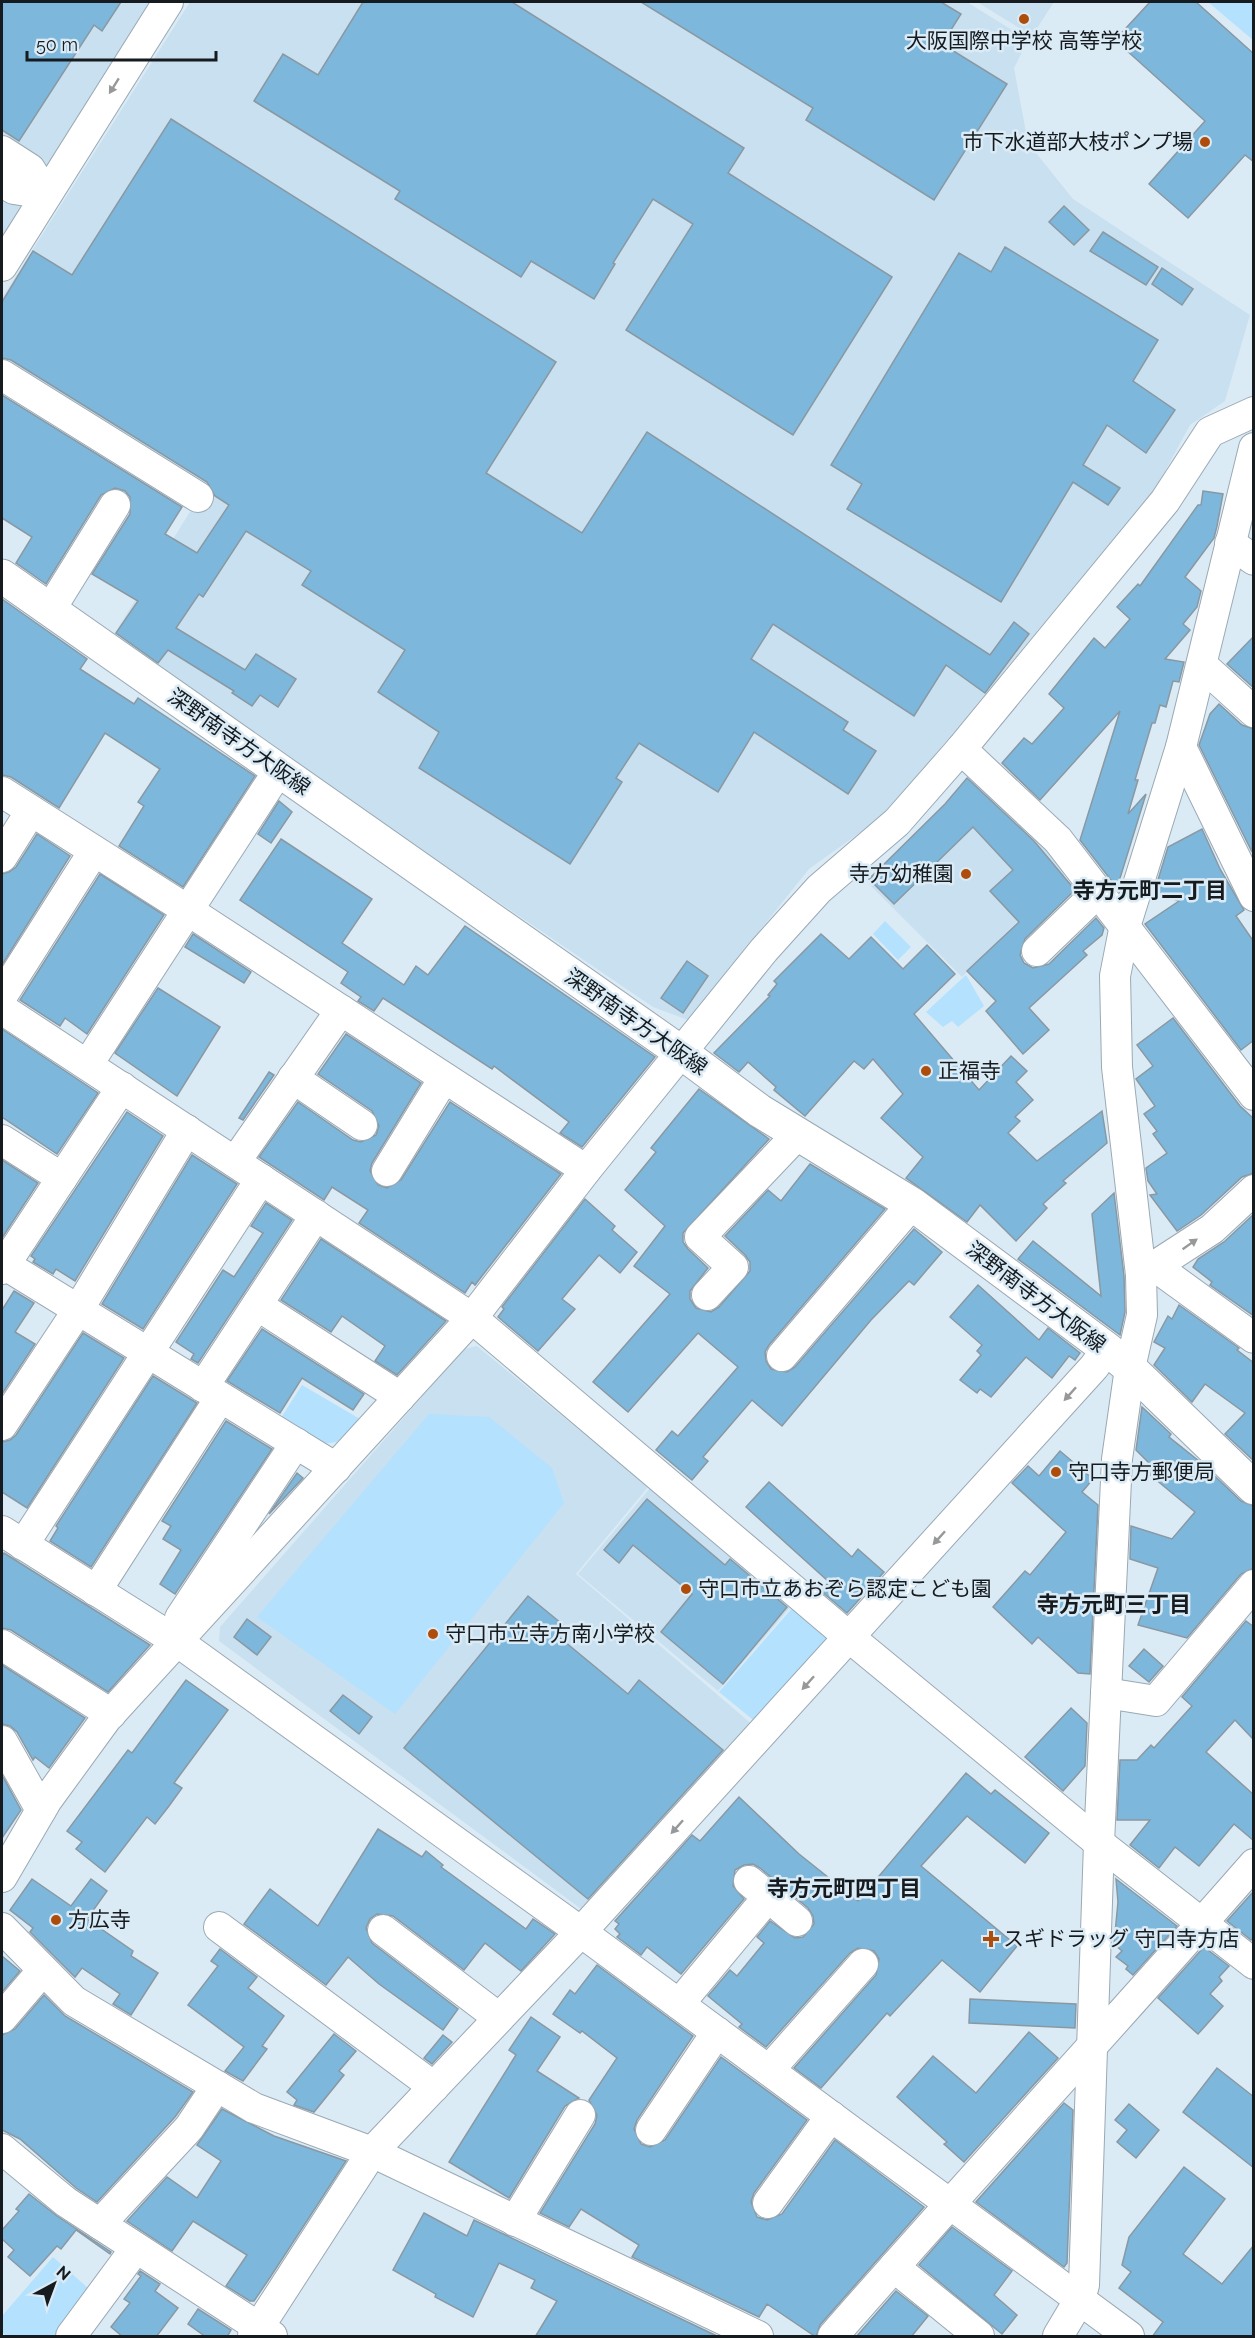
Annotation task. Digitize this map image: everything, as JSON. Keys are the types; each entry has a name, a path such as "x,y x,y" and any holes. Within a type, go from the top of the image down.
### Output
{"main road":[{"name":"深野南寺方大阪線","path":"2,576 797,1135 912,1204 1118,1358 1254,1488"}],"street":[{"path":"2,266 168,2"},
{"path":"2,151 30,169 46,194"},
{"path":"2,182 14,189 46,194"},
{"path":"2,375 198,497"},
{"path":"2,1877 41,1810 111,1714 173,1639 336,1468 471,1318 586,1170 764,950 819,889 897,822 961,749 1165,501 1210,432 1254,412"},
{"path":"1059,2337 1080,2299 1084,2285 1099,1842 1117,1459 1118,1358 1142,1314 1149,1271 1117,1067 1115,976 1124,930 1181,747 1202,665 1242,551 1254,448"},
{"path":"50,610 115,505"},
{"path":"1202,665 1254,712"},
{"path":"1181,747 1251,882"},
{"path":"961,749 1058,840 1124,930 1254,1095"},
{"path":"88,1064 279,770"},
{"path":"2,792 586,1170"},
{"path":"2,856 31,811"},
{"path":"2,996 94,851"},
{"path":"1037,951 1097,894"},
{"path":"2,1009 471,1318 849,1638 1099,1842 1254,1964"},
{"path":"235,1162 341,1010"},
{"path":"293,1078 362,1125"},
{"path":"387,1171 444,1078"},
{"path":"122,1087 2,1266 336,1468"},
{"path":"2,1425 78,1310 187,1130"},
{"path":"707,1295 733,1267 700,1237 797,1135"},
{"path":"2,1140 62,1178"},
{"path":"261,1179 149,1355 12,1538 173,1639 581,1932 1129,2337"},
{"path":"1149,1271 1212,1229 1254,1190"},
{"path":"782,1356 912,1204"},
{"path":"96,1591 212,1392 257,1305 316,1215"},
{"path":"1149,1271 1254,1338"},
{"path":"257,1305 400,1397"},
{"path":"2,2149 66,2202 261,2334 372,2152 581,1932 1094,1367 1118,1358"},
{"path":"173,1639 296,1443"},
{"path":"1106,1693 1156,1701 1254,1585"},
{"path":"2,1645 111,1714"},
{"path":"2,1741 41,1810"},
{"path":"833,2337 949,2202 1091,2049 1254,1864"},
{"path":"679,2004 759,1889 797,1921"},
{"path":"219,1927 434,2087"},
{"path":"2,1929 74,2001 254,2108 372,2152 758,2337"},
{"path":"383,1930 499,2018"},
{"path":"769,2070 863,1964"},
{"path":"2,2018 43,1970"},
{"path":"651,2130 717,2032"},
{"path":"100,2224 189,2128 217,2086"},
{"path":"515,2221 580,2115"},
{"path":"768,2203 831,2116"},
{"path":"71,2337 136,2248"},
{"path":"894,2267 979,2337"}],"shaded area":[{"path":"2,2 151,2 45,170 2,142"},
{"path":"190,2 967,2 1028,40 1014,68 1028,143 1073,199 1250,315 1225,401 1190,425 1157,486 886,814 809,869 688,1020 653,1007 111,639 201,494 2,372 2,298"},
{"name":"大阪国際中学校 高等学校","path":"977,2 1054,2 1032,36"},
{"path":"1208,2 1253,2 1253,40"},
{"path":"2,189 23,203 2,238"},
{"path":"975,779 1068,871 962,977 869,884"},
{"path":"885,921 911,947 898,960 873,934"},
{"path":"966,975 984,1006 958,1027 952,1021 943,1027 926,1012"},
{"name":"守口市立寺方南小学校","path":"477,1346 648,1487 576,1574 754,1726 588,1914 219,1641 220,1627 464,1349"},
{"path":"302,1385 360,1419 337,1442 316,1445 279,1421"},
{"path":"429,1414 489,1417 552,1468 564,1503 395,1714 257,1617"},
{"name":"守口市立あおぞら認定こども園","path":"651,1487 793,1604 718,1691 578,1574"},
{"path":"795,1605 826,1634 826,1643 757,1723 719,1692"},
{"path":"53,2257 98,2297 64,2336 6,2336 2,2332 2,2316"}],"building":[{"path":"2,2 121,2 102,31 94,25 19,141 2,130"},
{"path":"363,2 512,2 744,148 728,173 892,277 793,435 626,330 693,224 653,199 613,263 615,264 594,299 531,261 521,277 395,199 400,191 254,101 283,54 318,75"},
{"path":"641,2 941,2 961,14 942,44 1007,84 934,200 806,120 813,108"},
{"path":"1150,2 1196,2 1254,54 1254,162 1245,155 1188,218 1149,184 1205,121 1115,40"},
{"path":"171,119 556,362 486,473 582,533 647,432 990,655 1014,622 1029,634 985,693 946,665 914,716 773,624 751,659 848,722 843,730 876,751 848,794 754,732 718,792 639,743 616,778 622,782 570,864 419,768 439,732 378,692 405,650 302,585 311,571 246,531 203,597 199,594 176,628 245,670 256,654 296,679 278,707 260,695 252,706 232,693 234,691 168,650 158,663 116,633 138,601 92,574 130,514 130,497 125,491 115,488 101,495 46,584 16,563 32,537 2,518 2,395 182,507 165,534 197,553 229,505 215,496 207,482 11,360 2,358 2,302 33,251 72,275"},
{"path":"1064,206 1089,230 1074,245 1049,222"},
{"path":"1103,232 1158,267 1146,285 1090,251"},
{"path":"1005,247 1158,340 1133,381 1175,410 1146,453 1107,425 1083,465 1120,488 1108,505 1073,482 1001,602 847,509 862,484 831,465 959,253 991,272"},
{"path":"1162,268 1193,289 1182,305 1152,284"},
{"path":"1203,491 1223,494 1217,526 1214,538 1185,577 1201,591 1197,607 1183,624 1190,630 1165,659 1184,662 1179,682 1173,681 1166,707 1160,705 1155,723 1152,723 1135,780 1138,780 1128,814 1146,794 1117,888 1080,840 1120,711 1040,800 1002,763 1024,738 1032,744 1064,708 1049,694 1094,638 1105,648 1130,619 1117,607 1138,584 1140,586 1198,505 1201,505"},
{"path":"2,599 87,659 80,669 134,704 138,698 255,776 183,887 119,846 144,806 138,802 160,769 105,733 59,808 11,777 2,775"},
{"path":"1254,636 1254,688 1227,664"},
{"path":"1219,704 1242,725 1254,729 1252,852 1199,745 1210,714"},
{"path":"967,778 1034,841 1075,890 1025,939 1020,955 1024,963 1033,968 1049,964 1096,918 1104,928 1102,935 1083,951 1087,955 1029,1008 1049,1030 1023,1054 986,1011 996,1001 967,971 1019,922 990,891 1013,870 973,827 894,904 869,879 945,804"},
{"path":"279,801 292,812 271,843 258,834"},
{"path":"1202,829 1220,869 1244,910 1236,916 1254,942 1254,1040 1241,1050 1145,924 1179,901 1154,893 1168,847"},
{"path":"37,834 70,856 2,965 2,874 16,867"},
{"path":"281,839 372,899 342,943 404,985 416,966 428,975 465,926 655,1057 582,1147 560,1133 569,1122 494,1066 492,1069 383,998 374,1011 358,1001 361,997 341,983 348,972 240,900"},
{"path":"100,874 164,915 87,1034 65,1018 60,1026 20,1000"},
{"path":"193,934 251,972 244,983 185,947"},
{"path":"821,934 849,959 871,937 903,969 927,945 955,974 914,1014 979,1090 1011,1056 1027,1071 1016,1082 1033,1100 1015,1117 1020,1121 1008,1133 1037,1161 1102,1111 1107,1143 1063,1181 1066,1183 1043,1204 1047,1208 1016,1241 980,1205 967,1222 906,1178 923,1157 881,1118 903,1094 873,1059 864,1069 854,1061 805,1116 774,1090 776,1087 748,1062 739,1072 714,1053 770,996 768,995 777,984 774,981"},
{"path":"687,961 708,976 683,1013 661,998"},
{"path":"158,988 220,1027 177,1096 115,1053"},
{"path":"1173,1018 1240,1106 1254,1119 1254,1173 1242,1177 1201,1215 1177,1231 1150,1195 1157,1194 1148,1181 1146,1168 1167,1153 1153,1134 1157,1131 1144,1114 1155,1106 1136,1079 1153,1066 1137,1045"},
{"path":"2,1029 98,1093 57,1154 2,1117"},
{"path":"346,1034 421,1083 372,1163 370,1171 378,1185 387,1188 401,1180 450,1102 561,1174 475,1285 472,1282 465,1293 359,1223 368,1210 332,1187 324,1200 259,1157 298,1102 353,1140 361,1142 376,1135 379,1126 372,1111 318,1074"},
{"path":"269,1072 274,1075 243,1120 239,1118"},
{"path":"699,1089 769,1139 683,1233 683,1242 688,1249 708,1268 690,1291 690,1299 696,1308 711,1312 719,1307 750,1271 750,1262 745,1255 725,1236 768,1190 781,1201 810,1164 885,1209 769,1345 765,1352 766,1361 771,1369 787,1372 795,1367 914,1229 942,1252 914,1285 909,1281 871,1320 782,1426 752,1400 703,1457 708,1461 692,1480 656,1450 672,1431 678,1436 738,1367 698,1333 628,1412 593,1382 670,1294 634,1266 665,1226 625,1190 656,1152 651,1148"},
{"path":"127,1112 163,1136 75,1281 56,1269 53,1274 33,1262 35,1259 31,1256"},
{"path":"192,1155 237,1184 143,1329 102,1304"},
{"path":"2,1160 38,1183 2,1238"},
{"path":"1114,1193 1124,1276 1125,1312 1120,1335 1018,1259 1033,1241 1101,1296 1092,1214"},
{"path":"585,1199 615,1226 612,1230 637,1252 620,1273 599,1255 562,1299 575,1309 538,1351 498,1317 504,1309 502,1307"},
{"path":"266,1203 292,1220 198,1363 191,1359 194,1354 176,1342 223,1270 234,1277 263,1233 251,1226"},
{"path":"1254,1214 1254,1316 1210,1285 1212,1282 1193,1267 1198,1259 1224,1242"},
{"path":"321,1239 446,1321 397,1375 375,1361 385,1346 342,1316 331,1332 281,1300"},
{"path":"978,1285 1039,1340 1048,1328 1080,1353 1075,1360 1069,1356 1052,1378 1026,1357 991,1397 980,1389 977,1393 960,1380 981,1355 977,1351 982,1345 950,1317"},
{"path":"14,1291 34,1303 15,1332 35,1344 2,1394 2,1310"},
{"path":"1179,1305 1239,1348 1237,1350 1254,1363 1254,1461 1225,1434 1245,1413 1205,1384 1192,1402 1154,1365 1165,1348 1154,1342 1168,1316 1172,1319"},
{"path":"262,1329 364,1394 353,1410 302,1378 280,1413 227,1381"},
{"path":"83,1333 124,1358 27,1508 2,1492 2,1442 16,1435"},
{"path":"153,1376 197,1403 91,1567 50,1541 58,1528 56,1526"},
{"path":"1142,1407 1171,1434 1169,1437 1199,1461 1241,1501 1254,1506 1254,1568 1241,1574 1187,1638 1138,1625 1158,1568 1130,1559 1131,1526 1172,1539 1195,1512 1149,1474 1154,1468 1136,1450"},
{"path":"226,1421 272,1449 175,1594 160,1584 181,1550 163,1539 171,1526 162,1521"},
{"path":"1060,1451 1093,1479 1082,1492 1098,1505 1090,1674 1078,1673 1038,1637 1032,1644 993,1607 1025,1571 1030,1575 1066,1532 1012,1483 1028,1466 1039,1476"},
{"path":"297,1473 303,1478 269,1514"},
{"path":"769,1482 852,1557 858,1549 884,1572 847,1613 821,1591 829,1582 746,1507"},
{"name":"守口市立あおぞら認定こども園","path":"647,1499 725,1565 730,1559 787,1607 723,1684 661,1632 692,1594 633,1545 619,1563 604,1550"},
{"path":"4,1553 150,1645 108,1692 11,1630 2,1628 2,1556"},
{"path":"528,1596 567,1628 559,1637 628,1694 639,1680 723,1750 588,1899 404,1748"},
{"path":"247,1619 271,1637 257,1655 234,1637"},
{"path":"1246,1621 1254,1627 1254,1740 1235,1720 1206,1752 1254,1795 1254,1841 1234,1824 1199,1866 1175,1847 1159,1868 1130,1845 1150,1820 1117,1820 1120,1760 1137,1760 1151,1745 1154,1748 1192,1706 1182,1697"},
{"path":"1144,1649 1163,1666 1149,1682 1129,1666"},
{"path":"2,1665 85,1718 49,1768 35,1757 33,1760 17,1732 10,1726 2,1724"},
{"path":"186,1680 228,1710 174,1783 182,1788 169,1806 155,1824 147,1817 105,1872 76,1849 82,1842 67,1831 128,1750 132,1753"},
{"path":"343,1695 372,1717 359,1734 330,1711"},
{"path":"1071,1708 1087,1723 1085,1766 1063,1791 1025,1757"},
{"path":"966,1773 991,1794 995,1790 1049,1833 1025,1863 967,1816 921,1866 1017,1946 980,1992 942,1960 890,2016 887,2013 821,2088 794,2068 876,1975 879,1959 874,1951 858,1948 850,1953 766,2047 739,2027 742,2024 708,1996 730,1970 737,1976 764,1943 757,1937 770,1921 795,1938 803,1937 814,1924 813,1916 808,1908 760,1868 753,1864 744,1865 735,1870 733,1886 744,1899 681,1974 647,1947 641,1955 617,1937 620,1934 615,1929 619,1924 615,1921 692,1835 700,1841 739,1797 799,1854 858,1901"},
{"path":"2,1775 21,1810 2,1838"},
{"path":"378,1829 422,1857 426,1851 443,1865 441,1867 526,1929 533,1919 555,1934 521,1971 485,1943 464,1970 393,1916 377,1914 370,1919 366,1928 372,1943 458,2009 443,2030 379,1984 348,1957 326,1985 244,1924 270,1889 318,1926"},
{"path":"32,1879 71,1906 91,1879 107,1891 87,1919 133,1951 131,1956 158,1973 131,2015 113,2004 120,1994 82,1968 75,1977 30,1932 33,1928 10,1910"},
{"path":"1116,1879 1177,1926 1133,1975 1126,1969 1128,1966 1116,1957 1122,1951 1114,1944 1118,1902"},
{"path":"1254,1891 1254,1937 1251,1940 1227,1921"},
{"path":"1204,1947 1229,1966 1219,1977 1222,1981 1210,1994 1223,2006 1198,2034 1158,1998"},
{"path":"220,1949 257,1977 248,1988 284,2016 262,2046 267,2049 243,2081 225,2071 244,2047 188,2005 218,1966 211,1961"},
{"path":"2,1956 20,1971 2,1992"},
{"path":"597,1965 693,2036 637,2120 634,2129 641,2144 650,2147 665,2140 721,2057 807,2120 754,2193 751,2202 757,2217 767,2220 782,2214 835,2140 924,2207 820,2325 816,2337 767,2304 759,2317 632,2257 639,2245 581,2209 569,2227 540,2213 595,2124 597,2115 589,2100 617,2058 582,2031 580,2033 553,2014 570,1990 575,1994"},
{"path":"44,1995 65,2016 193,2092 175,2117 97,2202 76,2188 20,2139 2,2130 2,2035 15,2029"},
{"path":"970,1999 1076,2004 1075,2028 969,2023"},
{"path":"531,2017 560,2037 537,2071 579,2098 565,2106 509,2198 449,2162 516,2055 509,2050"},
{"path":"1029,2032 1058,2058 964,2162 944,2144 947,2142 897,2097 933,2056 976,2093"},
{"path":"334,2034 356,2051 339,2071 344,2075 314,2112 294,2105 297,2100 287,2092"},
{"path":"443,2035 452,2042 432,2064 424,2058"},
{"path":"1217,2068 1254,2097 1254,2168 1183,2112"},
{"path":"1064,2103 1073,2110 1067,2263 1064,2267 976,2202"},
{"path":"1129,2104 1159,2130 1136,2158 1117,2142 1127,2130 1115,2120"},
{"path":"222,2109 274,2136 346,2161 254,2301 250,2301 226,2286 247,2255 193,2221 172,2251 127,2221 167,2177 197,2198 221,2161 197,2145"},
{"path":"1184,2167 1225,2199 1183,2254 1222,2284 1254,2245 1254,2337 1152,2337 1163,2322 1119,2288 1131,2272 1122,2265 1129,2237"},
{"path":"29,2194 111,2252 110,2254 76,2230 61,2249 57,2246 30,2276 8,2257 14,2250 2,2239 2,2230 19,2211 16,2209"},
{"path":"424,2213 467,2236 474,2220 719,2337 535,2337 557,2301 531,2288 535,2280 499,2263 473,2317 435,2297 436,2294 393,2270"},
{"path":"952,2227 1012,2271 994,2295 1017,2315 1002,2334 919,2265"},
{"path":"140,2271 160,2284 155,2291 178,2308 156,2337 123,2337 111,2327 130,2303 124,2299 141,2276 138,2274"},
{"path":"896,2291 928,2316 911,2337 856,2337"},
{"path":"198,2309 231,2330 227,2337 206,2337 188,2324"}],"place":[{"name":"大阪国際中学校 高等学校","path":"1024,19"},
{"name":"市下水道部大枝ポンプ場","path":"1205,142"},
{"name":"寺方幼稚園","path":"966,874"},
{"name":"正福寺","path":"926,1071"},
{"name":"守口寺方郵便局","path":"1056,1472"},
{"name":"守口市立あおぞら認定こども園","path":"686,1589"},
{"name":"守口市立寺方南小学校","path":"433,1634"},
{"name":"方広寺","path":"56,1920"},
{"name":"スギドラッグ 守口寺方店","path":"991,1939"}],"district":[{"name":"寺方元町二丁目","path":"1150,890"},
{"name":"寺方元町三丁目","path":"1114,1604"},
{"name":"寺方元町四丁目","path":"844,1888"}]}
